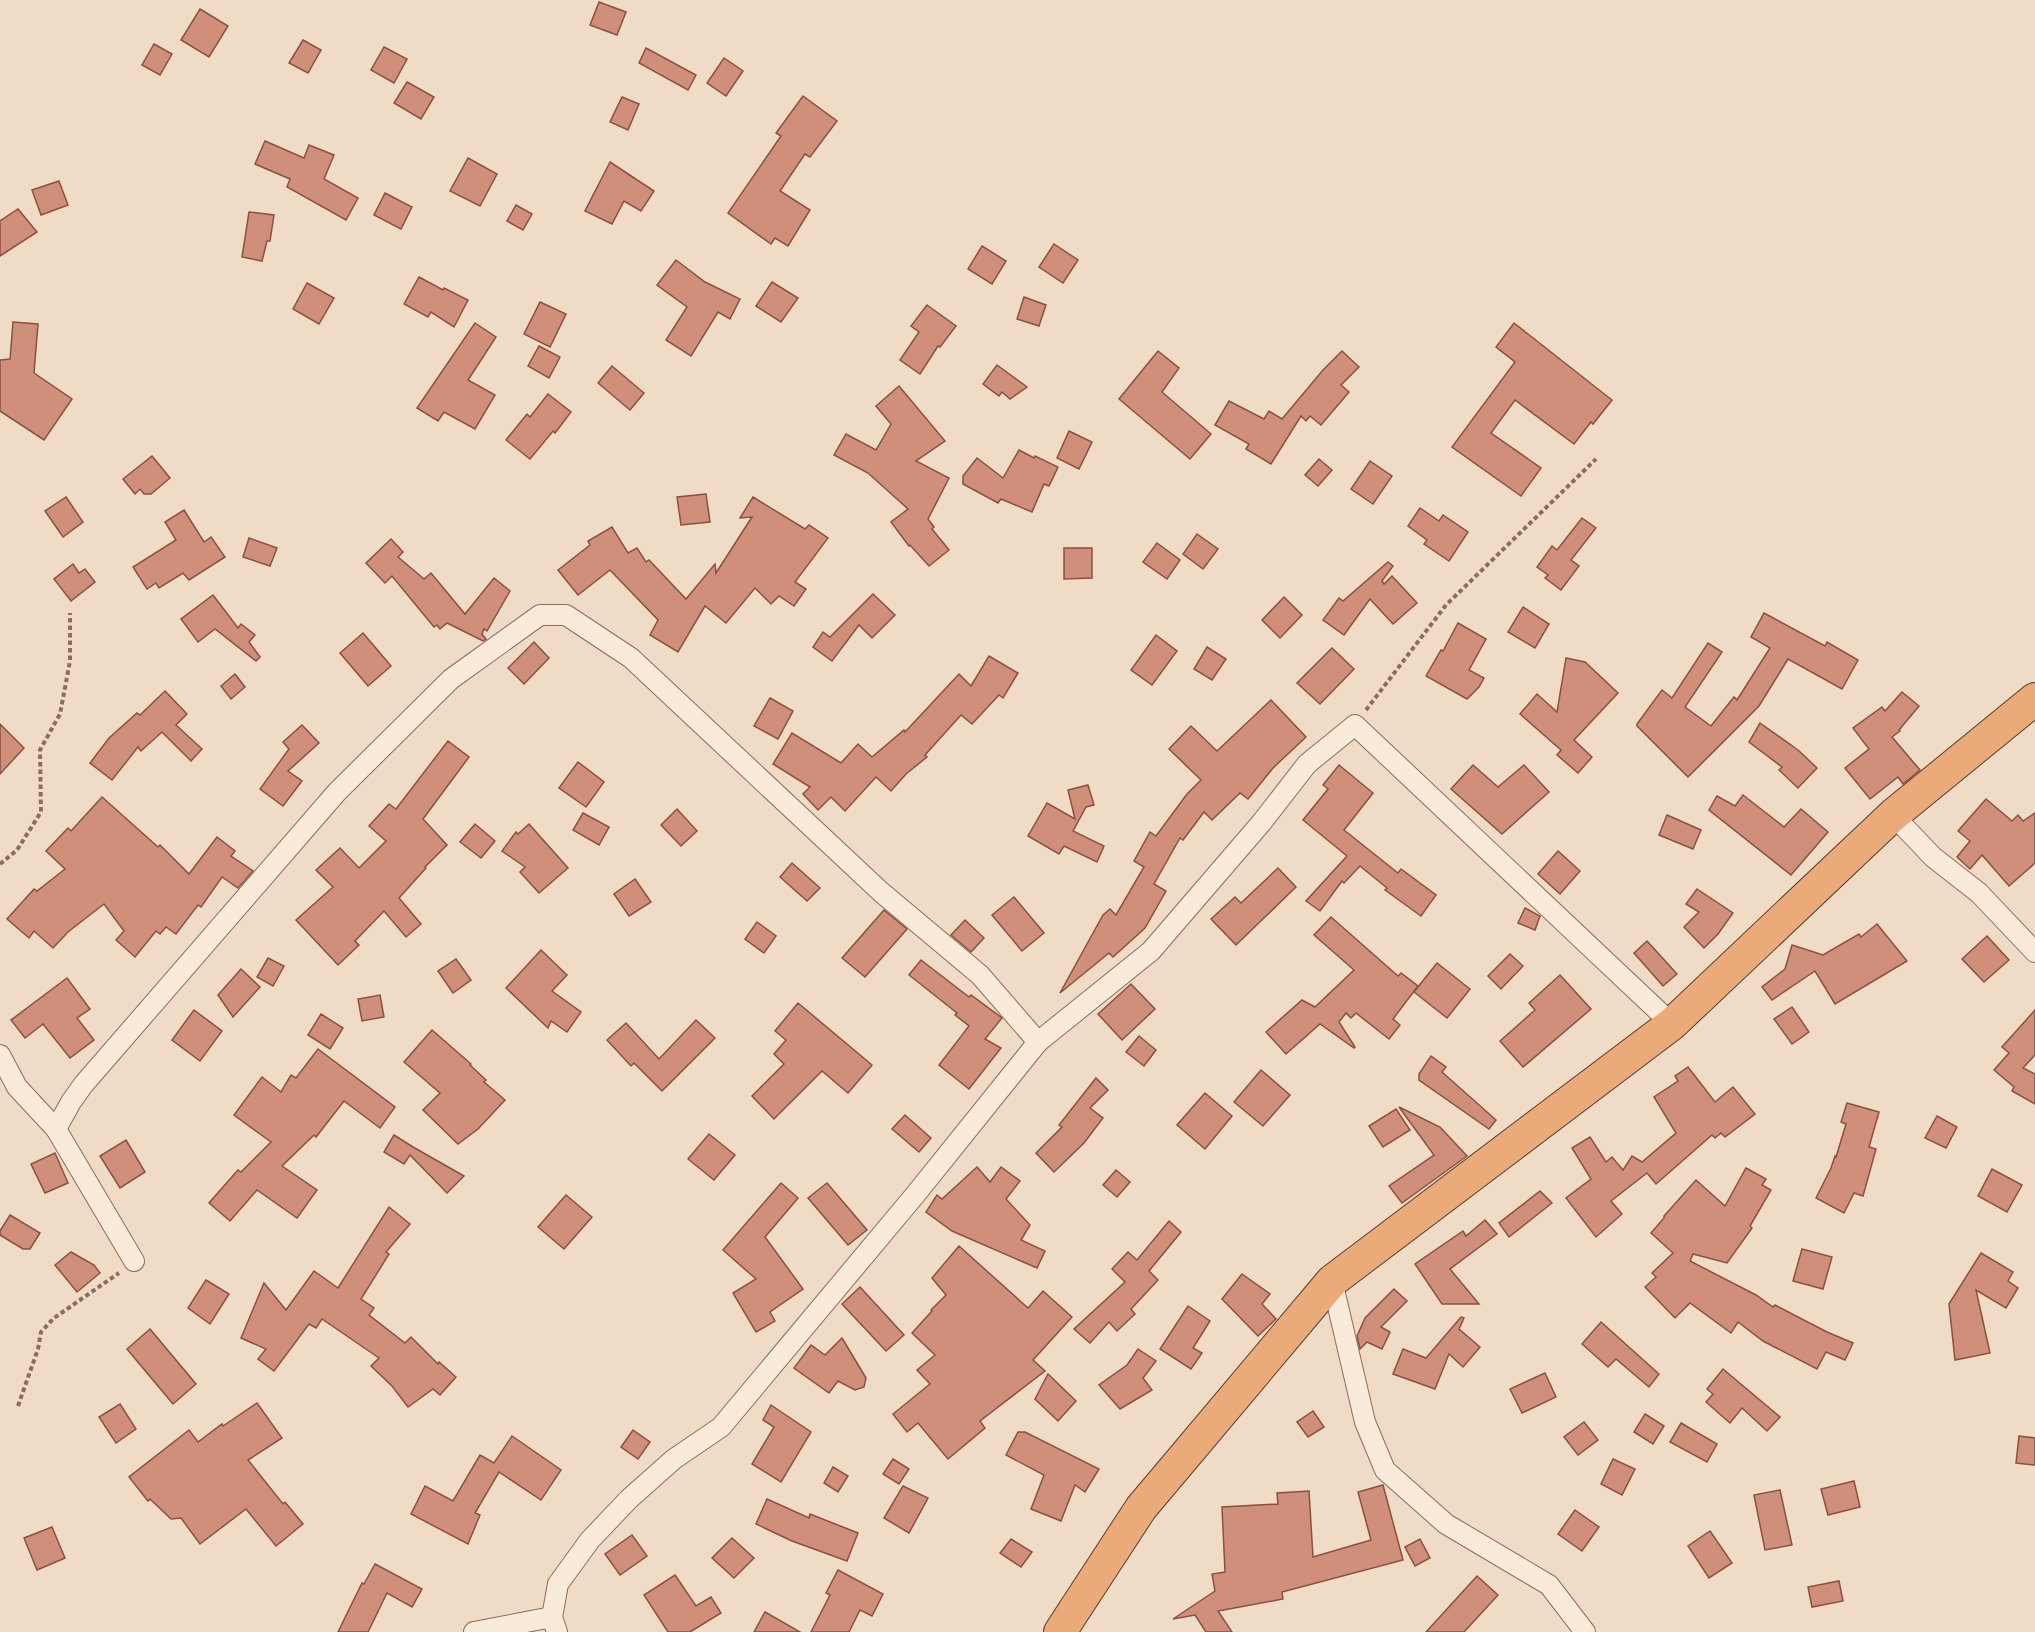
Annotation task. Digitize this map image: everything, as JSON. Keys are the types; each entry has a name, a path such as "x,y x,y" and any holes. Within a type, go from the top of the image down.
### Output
{"highway":[{"path":"1060,1632 1141,1508 1332,1281 1672,1024 1893,815 2035,699"}],"street":[{"path":"56,1129 83,1085 337,792 451,678 540,615 566,615 631,658 881,892 980,975 1038,1042"},
{"path":"474,1632 554,1624 558,1584 590,1540 629,1499 674,1459 721,1428 915,1195 1038,1042 1151,951 1262,822 1307,764 1355,725 1672,1024"},
{"path":"1893,815 1932,857 1979,893 2035,952"},
{"path":"0,1055 16,1086 56,1129 134,1262"},
{"path":"1332,1281 1365,1422 1385,1470 1446,1524 1549,1585 1585,1632"}],"path":[{"path":"1355,725 1446,605 1596,459"},
{"path":"0,864 17,850 41,812 40,750 60,714 70,661 70,613"},
{"path":"18,1406 42,1332 54,1318 134,1262"}],"building":[{"path":"599,2 626,12 617,35 590,25"},
{"path":"200,9 228,26 209,57 181,40"},
{"path":"303,40 321,50 308,73 289,63"},
{"path":"154,44 172,54 160,75 142,65"},
{"path":"384,47 407,59 394,83 371,70"},
{"path":"646,48 696,75 688,90 639,63"},
{"path":"724,58 743,71 726,96 707,83"},
{"path":"407,82 434,97 421,119 394,103"},
{"path":"803,96 837,121 810,157 805,154 780,191 810,210 788,246 775,238 771,244 728,213 781,136 776,133"},
{"path":"622,97 639,104 628,130 610,122"},
{"path":"265,141 304,158 309,145 334,155 324,179 358,198 346,220 287,187 290,179 255,164"},
{"path":"468,158 497,174 480,206 450,191"},
{"path":"610,162 654,191 641,211 624,201 612,224 585,211"},
{"path":"59,181 68,205 41,215 32,190"},
{"path":"385,193 412,207 401,229 374,215"},
{"path":"516,205 532,214 523,230 507,221"},
{"path":"18,209 37,232 0,256 0,221"},
{"path":"249,212 274,215 270,241 267,241 262,261 242,257"},
{"path":"1054,244 1078,260 1063,283 1039,267"},
{"path":"982,246 1006,261 992,284 968,269"},
{"path":"676,260 705,282 740,299 730,319 718,312 691,356 666,340 687,307 657,285"},
{"path":"419,277 468,300 454,327 431,312 428,317 404,304"},
{"path":"772,282 798,298 781,322 756,306"},
{"path":"307,283 334,298 319,324 293,309"},
{"path":"1024,297 1046,305 1039,326 1017,319"},
{"path":"540,302 566,314 550,347 524,334"},
{"path":"927,305 956,326 940,347 938,346 920,374 900,360 919,332 911,326"},
{"path":"13,322 38,324 34,373 72,399 44,440 0,411 0,360 10,359"},
{"path":"475,323 496,337 468,380 495,395 475,429 444,412 438,421 417,408"},
{"path":"1514,323 1612,400 1574,444 1515,400 1491,433 1541,468 1521,496 1452,447 1515,362 1496,347"},
{"path":"539,346 560,357 549,378 528,366"},
{"path":"1158,351 1179,368 1162,392 1211,434 1190,459 1119,399"},
{"path":"1342,351 1359,367 1341,385 1349,392 1321,425 1310,416 1306,421 1301,416 1271,464 1246,449 1249,444 1215,425 1229,401 1264,419 1269,411 1282,419"},
{"path":"997,365 1027,387 1010,399 1002,392 999,396 983,384"},
{"path":"612,366 644,393 630,410 598,383"},
{"path":"899,386 945,441 916,461 949,478 928,519 934,527 932,529 949,550 929,566 909,546 891,522 908,509 868,473 834,455 846,434 876,450 891,424 876,406"},
{"path":"548,394 571,412 530,459 506,440 527,414 530,417"},
{"path":"1069,431 1092,442 1079,469 1057,458"},
{"path":"1019,450 1058,467 1049,486 1044,484 1032,512 1001,499 998,503 963,484 963,476 977,458 1003,478"},
{"path":"152,456 170,478 151,494 144,494 140,489 135,494 123,479"},
{"path":"1319,459 1332,470 1318,486 1305,475"},
{"path":"1370,461 1392,476 1373,504 1351,489"},
{"path":"706,494 710,522 681,525 677,497"},
{"path":"66,497 83,522 63,537 45,511"},
{"path":"753,497 805,529 809,525 828,538 795,582 806,589 794,606 779,596 771,604 755,588 726,623 705,606 678,652 650,635 658,620 610,570 578,595 558,570 590,545 588,541 612,527 628,553 637,548 646,562 649,560 686,599 715,564 716,573 752,517 740,518"},
{"path":"1420,508 1439,521 1443,515 1468,532 1449,561 1424,544 1427,540 1408,526"},
{"path":"184,510 204,542 211,537 225,557 189,580 183,573 159,588 156,583 147,589 133,567 176,540 165,522"},
{"path":"1582,518 1596,528 1571,560 1579,566 1561,590 1545,578 1548,575 1537,567 1552,546 1557,550"},
{"path":"1197,534 1218,549 1203,569 1183,554"},
{"path":"249,538 277,548 270,566 243,557"},
{"path":"391,539 403,552 398,557 424,579 431,573 465,614 494,578 510,591 487,631 484,629 482,634 486,639 483,641 447,623 440,629 437,625 434,627 392,576 385,583 366,563"},
{"path":"1157,543 1180,560 1167,579 1143,562"},
{"path":"1064,548 1092,548 1092,578 1064,579"},
{"path":"1388,562 1393,566 1382,581 1384,584 1392,576 1417,603 1393,624 1370,599 1344,635 1323,620 1339,598 1343,601"},
{"path":"73,564 79,573 85,569 95,582 71,601 54,579"},
{"path":"873,594 895,615 872,638 859,625 832,661 813,647 823,632 830,637"},
{"path":"213,595 238,628 241,624 255,635 249,642 260,657 256,661 215,629 198,642 181,619"},
{"path":"1284,597 1302,615 1280,638 1262,620"},
{"path":"1523,607 1549,624 1535,648 1508,632"},
{"path":"1764,613 1825,646 1827,642 1858,660 1842,689 1788,659 1759,706 1688,777 1637,724 1662,690 1672,698 1708,643 1722,652 1685,707 1711,726 1734,697 1737,700 1770,648 1751,637"},
{"path":"1458,623 1486,639 1469,670 1484,678 1467,699 1426,676"},
{"path":"363,633 391,666 368,686 340,653"},
{"path":"1156,635 1177,651 1152,685 1131,670"},
{"path":"534,642 549,658 524,684 508,668"},
{"path":"1207,647 1226,659 1212,680 1194,669"},
{"path":"1332,648 1354,669 1320,704 1297,683"},
{"path":"989,656 1018,673 1003,698 999,695 972,724 961,715 925,755 927,757 906,774 891,791 876,777 845,811 831,797 818,810 803,794 810,787 773,764 792,733 841,763 858,744 872,757 904,730 905,732 959,674 971,686"},
{"path":"1566,658 1585,662 1618,693 1574,740 1592,757 1578,773 1557,755 1561,750 1520,714 1537,694 1557,712"},
{"path":"235,674 245,687 231,699 221,686"},
{"path":"165,691 187,714 176,725 202,749 191,761 162,732 141,751 138,747 112,780 90,763 109,738 137,713 140,715"},
{"path":"1902,692 1919,706 1900,731 1892,737 1920,770 1903,784 1898,777 1870,799 1845,768 1869,749 1853,728 1882,707 1885,711"},
{"path":"770,698 793,711 778,739 754,726"},
{"path":"1271,700 1306,737 1273,768 1248,799 1240,793 1212,820 1204,812 1183,840 1180,838 1154,884 1166,891 1145,928 1113,957 1109,953 1060,993 1103,915 1110,909 1116,915 1144,867 1134,861 1150,832 1156,836 1187,794 1201,780 1169,749 1191,726 1217,751"},
{"path":"1760,723 1798,750 1817,768 1798,788 1779,770 1782,767 1749,742"},
{"path":"0,724 24,748 0,774"},
{"path":"302,725 319,743 288,771 302,781 283,806 260,789 289,749 283,742"},
{"path":"448,741 469,757 423,819 447,845 399,898 421,924 406,937 384,911 355,941 359,945 338,965 296,920 333,887 316,870 340,848 359,868 386,841 369,826 389,804 396,809"},
{"path":"578,762 604,782 586,807 559,788"},
{"path":"1339,765 1373,793 1344,830 1398,873 1401,869 1436,895 1421,916 1385,890 1387,888 1360,866 1344,883 1342,881 1320,911 1306,901 1347,856 1303,820 1328,789 1323,785"},
{"path":"1473,765 1498,787 1524,765 1549,792 1502,834 1451,789"},
{"path":"1088,785 1094,805 1086,807 1073,831 1104,846 1097,862 1064,846 1059,854 1028,836 1047,803 1075,819 1068,790"},
{"path":"1743,795 1784,827 1801,809 1828,832 1791,875 1709,810 1717,796 1735,806"},
{"path":"102,797 158,847 160,845 189,874 217,837 235,851 231,856 253,871 238,888 222,877 201,907 198,905 176,934 166,927 160,934 156,931 135,957 116,940 124,931 104,904 68,932 53,948 34,931 29,938 7,919 34,889 37,891 65,869 46,851 68,828 71,831"},
{"path":"1986,799 2012,821 2018,815 2023,821 2035,813 2035,863 2009,886 1982,855 1970,869 1957,857 1970,841 1958,831"},
{"path":"677,809 697,831 681,846 661,825"},
{"path":"583,813 609,827 599,845 573,830"},
{"path":"1667,815 1701,830 1693,849 1659,835"},
{"path":"475,824 495,841 481,858 460,842"},
{"path":"529,824 568,868 539,893 520,872 525,867 502,851 516,832 518,834"},
{"path":"1558,851 1580,871 1560,894 1538,874"},
{"path":"792,863 820,888 807,901 780,877"},
{"path":"1278,868 1296,887 1236,945 1211,919 1235,897 1241,903"},
{"path":"635,879 651,902 629,916 614,894"},
{"path":"1697,889 1733,913 1718,934 1704,948 1684,927 1699,912 1686,904"},
{"path":"1014,897 1044,933 1022,951 992,915"},
{"path":"1525,908 1540,916 1535,930 1518,923"},
{"path":"884,910 907,929 865,977 842,958"},
{"path":"1331,917 1398,976 1401,973 1418,986 1393,1019 1400,1025 1389,1039 1356,1013 1351,1018 1346,1013 1339,1022 1354,1048 1320,1024 1286,1054 1266,1032 1302,1000 1315,1007 1354,970 1314,935"},
{"path":"965,920 984,938 971,952 951,935"},
{"path":"757,922 776,936 764,953 745,939"},
{"path":"1877,924 1907,961 1835,1004 1815,971 1772,1000 1762,987 1785,969 1792,945 1823,955 1859,934 1861,937"},
{"path":"1987,936 2009,960 1984,982 1962,959"},
{"path":"1647,941 1677,974 1663,986 1634,953"},
{"path":"541,950 567,975 552,991 581,1012 567,1032 551,1021 548,1028 506,988"},
{"path":"1510,954 1523,966 1501,989 1488,976"},
{"path":"268,958 284,966 273,986 257,977"},
{"path":"456,959 471,980 453,993 438,971"},
{"path":"921,960 969,997 971,995 1002,1018 985,1039 1001,1048 969,1089 939,1065 969,1026 955,1015 957,1013 909,975"},
{"path":"1437,963 1470,989 1447,1018 1414,992"},
{"path":"241,969 260,987 233,1017 218,995"},
{"path":"1560,975 1591,1009 1523,1067 1500,1041 1535,1010 1529,1003"},
{"path":"67,978 90,1009 77,1018 94,1040 70,1058 43,1024 25,1038 11,1020"},
{"path":"1131,984 1155,1009 1122,1040 1098,1014"},
{"path":"380,995 384,1017 362,1021 358,999"},
{"path":"798,1003 872,1065 848,1093 822,1071 774,1119 752,1096 784,1064 774,1054 786,1040 775,1031"},
{"path":"1792,1007 1809,1032 1792,1044 1774,1019"},
{"path":"194,1010 222,1031 200,1061 172,1040"},
{"path":"2035,1010 2035,1055 2023,1068 2035,1074 2035,1104 2012,1091 2014,1087 1994,1070 2009,1053 2002,1047"},
{"path":"321,1014 343,1028 330,1049 308,1035"},
{"path":"696,1020 715,1038 662,1091 634,1063 631,1066 607,1040 626,1023 659,1059"},
{"path":"432,1030 471,1064 486,1080 484,1082 505,1100 478,1129 458,1144 423,1110 440,1093 404,1062"},
{"path":"1139,1036 1156,1050 1144,1066 1126,1052"},
{"path":"318,1049 395,1107 380,1128 344,1101 316,1137 314,1135 282,1166 317,1190 297,1218 257,1190 230,1221 209,1203 238,1170 241,1172 271,1142 234,1115 262,1077 281,1092 291,1075 296,1078"},
{"path":"1431,1056 1446,1067 1442,1072 1496,1120 1489,1129 1419,1080 1419,1074"},
{"path":"1688,1067 1715,1102 1733,1087 1755,1114 1725,1137 1721,1133 1715,1138 1712,1135 1656,1184 1647,1173 1611,1201 1622,1214 1596,1237 1566,1198 1591,1179 1572,1148 1590,1137 1606,1162 1612,1157 1623,1170 1632,1156 1642,1162 1676,1133 1654,1097 1678,1081 1675,1076"},
{"path":"1261,1070 1290,1095 1263,1126 1234,1102"},
{"path":"1096,1078 1108,1090 1090,1108 1103,1118 1084,1143 1054,1172 1036,1153 1062,1127 1059,1125"},
{"path":"1205,1093 1232,1116 1205,1149 1177,1125"},
{"path":"1847,1103 1879,1112 1869,1147 1876,1149 1863,1196 1854,1193 1844,1213 1816,1198 1836,1157 1846,1124 1841,1122"},
{"path":"1399,1107 1440,1127 1467,1156 1402,1203 1389,1186 1434,1155"},
{"path":"1396,1109 1410,1130 1383,1147 1369,1126"},
{"path":"905,1115 931,1138 919,1152 892,1129"},
{"path":"1937,1116 1957,1127 1946,1148 1925,1138"},
{"path":"709,1134 735,1155 714,1180 688,1159"},
{"path":"394,1135 464,1176 447,1193 410,1155 404,1164 384,1152"},
{"path":"126,1140 145,1172 120,1188 100,1156"},
{"path":"55,1153 68,1183 45,1193 31,1164"},
{"path":"977,1167 990,1182 1001,1167 1020,1181 1006,1199 1030,1225 1021,1240 1045,1251 1037,1268 952,1231 926,1212 937,1195 942,1199"},
{"path":"1746,1168 1766,1179 1762,1185 1771,1190 1750,1226 1752,1228 1727,1263 1693,1254 1690,1261 1756,1295 1773,1307 1775,1305 1853,1343 1845,1360 1826,1352 1817,1369 1763,1341 1738,1322 1731,1333 1690,1303 1675,1318 1645,1287 1656,1277 1652,1273 1673,1253 1651,1233 1664,1216 1696,1180 1725,1206"},
{"path":"1992,1169 2022,1185 2007,1212 1978,1196"},
{"path":"1116,1170 1130,1182 1117,1197 1103,1185"},
{"path":"781,1183 798,1198 765,1237 803,1289 770,1312 775,1321 756,1332 733,1293 756,1279 723,1250"},
{"path":"827,1183 867,1230 848,1245 808,1198"},
{"path":"1540,1191 1552,1203 1509,1237 1499,1223"},
{"path":"566,1195 592,1217 564,1249 538,1227"},
{"path":"389,1207 410,1224 386,1252 389,1254 361,1299 374,1308 369,1315 405,1343 411,1337 438,1364 439,1362 456,1377 440,1395 433,1389 408,1407 392,1386 371,1366 379,1358 322,1319 316,1328 309,1324 274,1371 258,1359 266,1349 241,1338 264,1283 286,1310 314,1271 338,1288"},
{"path":"10,1215 40,1233 30,1249 23,1249 0,1235"},
{"path":"1485,1220 1497,1234 1450,1269 1479,1304 1442,1304 1415,1264 1463,1231 1466,1236"},
{"path":"1169,1221 1181,1232 1149,1271 1158,1280 1131,1309 1135,1314 1117,1331 1109,1322 1090,1343 1074,1329 1125,1282 1112,1269 1128,1252 1137,1260"},
{"path":"959,1246 1028,1308 1043,1291 1072,1317 1033,1360 1045,1371 980,1421 985,1428 948,1459 918,1423 907,1432 893,1414 930,1384 917,1370 935,1355 912,1333 946,1295 932,1278"},
{"path":"1802,1249 1832,1257 1823,1289 1793,1281"},
{"path":"71,1252 94,1265 100,1273 77,1292 55,1265"},
{"path":"1981,1253 2013,1272 2008,1281 2018,1288 2006,1308 1976,1290 1990,1353 1955,1360 1949,1304"},
{"path":"1242,1274 1270,1294 1262,1304 1276,1319 1258,1336 1222,1299"},
{"path":"206,1280 229,1294 210,1324 188,1308"},
{"path":"860,1287 904,1335 886,1351 842,1304"},
{"path":"1394,1289 1407,1301 1381,1327 1390,1332 1382,1349 1367,1342 1360,1349 1357,1336 1365,1318"},
{"path":"1188,1306 1210,1321 1193,1348 1202,1353 1191,1369 1160,1349"},
{"path":"1461,1317 1464,1318 1459,1329 1480,1347 1463,1367 1449,1354 1435,1389 1393,1374 1403,1349 1426,1358"},
{"path":"1601,1322 1659,1374 1649,1387 1616,1359 1608,1367 1582,1344"},
{"path":"150,1329 196,1384 173,1404 127,1349"},
{"path":"842,1338 866,1378 864,1387 855,1390 838,1381 829,1393 794,1368 811,1345 825,1355"},
{"path":"1138,1349 1156,1361 1143,1378 1152,1390 1120,1409 1099,1385 1127,1365"},
{"path":"1723,1369 1780,1417 1767,1431 1742,1408 1730,1423 1706,1402 1713,1394 1707,1389"},
{"path":"1545,1373 1556,1397 1522,1413 1510,1389"},
{"path":"1048,1374 1076,1401 1058,1421 1035,1399"},
{"path":"257,1403 282,1438 248,1460 283,1504 285,1502 303,1524 276,1546 246,1509 200,1544 181,1518 171,1519 150,1499 148,1501 129,1477 189,1430 198,1442"},
{"path":"120,1404 136,1429 116,1443 99,1417"},
{"path":"771,1405 811,1432 781,1482 752,1464 774,1427 763,1420"},
{"path":"1313,1411 1324,1427 1308,1437 1297,1422"},
{"path":"1645,1414 1664,1426 1653,1444 1634,1432"},
{"path":"1584,1422 1598,1440 1578,1455 1564,1437"},
{"path":"1681,1423 1717,1444 1707,1462 1670,1442"},
{"path":"633,1430 650,1442 638,1459 621,1447"},
{"path":"1018,1432 1025,1432 1099,1469 1085,1492 1075,1485 1061,1521 1031,1509 1044,1475 1006,1455"},
{"path":"512,1436 561,1470 541,1500 499,1472 475,1513 480,1515 468,1544 411,1514 425,1486 453,1501 480,1455 494,1463"},
{"path":"2019,1436 2035,1438 2035,1465 2016,1463"},
{"path":"893,1459 909,1469 899,1484 883,1474"},
{"path":"1613,1459 1635,1469 1622,1495 1601,1484"},
{"path":"833,1467 848,1476 838,1492 824,1483"},
{"path":"1854,1481 1860,1507 1828,1515 1821,1489"},
{"path":"1383,1485 1403,1560 1282,1592 1283,1599 1218,1611 1232,1632 1206,1632 1195,1615 1173,1619 1215,1591 1212,1574 1225,1572 1222,1507 1278,1504 1277,1493 1309,1491 1313,1557 1371,1540 1358,1492"},
{"path":"903,1486 928,1498 909,1533 884,1518"},
{"path":"1780,1490 1792,1545 1765,1550 1754,1495"},
{"path":"767,1499 809,1518 810,1514 858,1533 847,1561 792,1541 756,1524"},
{"path":"1575,1510 1599,1527 1582,1551 1558,1534"},
{"path":"52,1527 65,1558 37,1570 24,1538"},
{"path":"1710,1531 1732,1563 1709,1578 1688,1546"},
{"path":"632,1535 647,1556 620,1575 605,1554"},
{"path":"732,1538 754,1558 734,1578 712,1558"},
{"path":"1011,1539 1032,1552 1021,1567 1000,1553"},
{"path":"1420,1539 1430,1558 1415,1566 1405,1547"},
{"path":"375,1564 422,1589 412,1607 387,1593 368,1632 338,1632 362,1583 364,1584"},
{"path":"838,1570 883,1594 872,1616 860,1610 849,1632 811,1632 830,1595 826,1593"},
{"path":"675,1575 696,1606 711,1597 721,1613 690,1632 668,1632 644,1595"},
{"path":"1477,1576 1498,1595 1464,1632 1426,1632"},
{"path":"1839,1581 1843,1601 1812,1607 1808,1587"},
{"path":"765,1612 800,1632 754,1632"}]}
